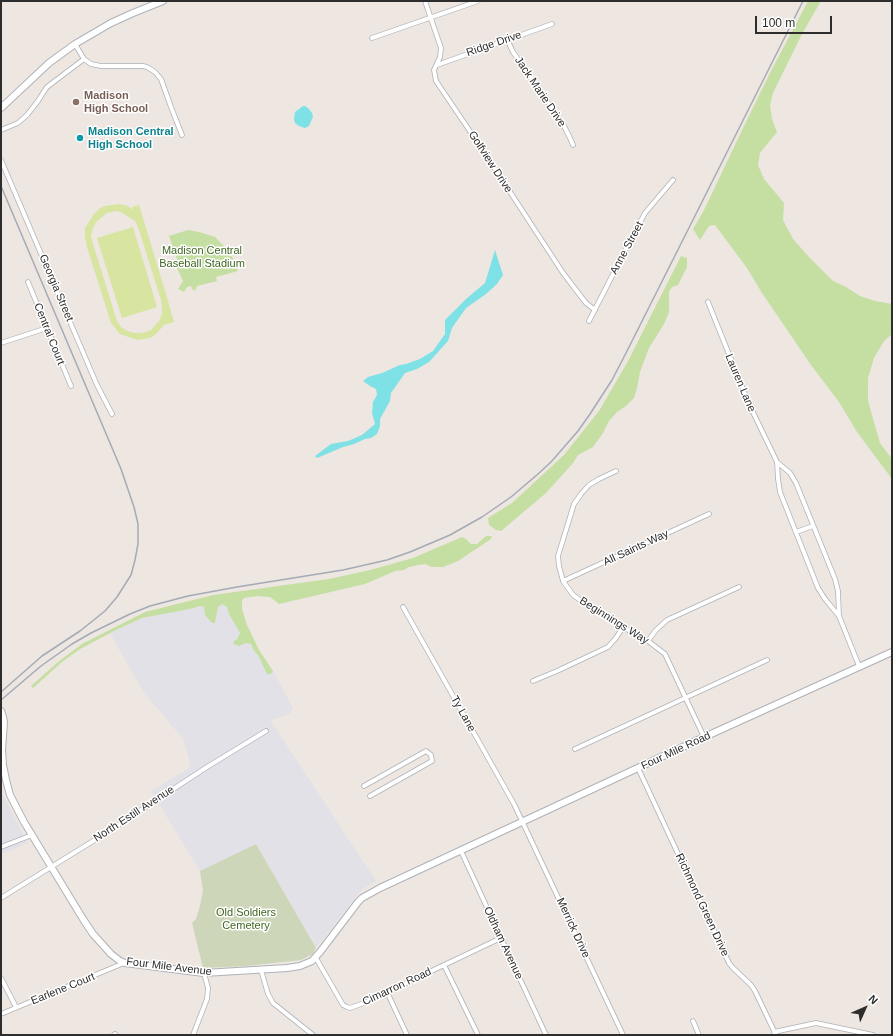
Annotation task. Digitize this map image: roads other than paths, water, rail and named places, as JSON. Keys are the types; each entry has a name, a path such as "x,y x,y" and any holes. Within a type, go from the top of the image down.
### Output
{"street":[{"path":"1,108 49,63 75,44 111,23 163,1"},
{"name":"Golfview Drive","path":"425,1 441,48 440,57 434,70 440,86 563,273 586,303 595,310"},
{"path":"372,38 478,1"},
{"name":"Ridge Drive","path":"436,65 552,24"},
{"name":"Jack Marie Drive","path":"507,39 513,52 564,126 573,145"},
{"path":"75,44 84,59 91,64 137,65 152,69 161,79 182,135"},
{"path":"1,130 22,119 34,107 47,87 84,59"},
{"name":"Georgia Street","path":"1,160 97,385 112,414"},
{"name":"Anne Street","path":"589,321 645,213 673,180"},
{"name":"Central Court","path":"28,282 71,386"},
{"name":"Lauren Lane","path":"708,302 749,404 777,462 780,492 818,588 839,616 859,666"},
{"path":"1,343 47,328"},
{"name":"Lauren Lane","path":"777,462 790,473 796,483 835,580 838,591 839,616"},
{"name":"Beginnings Way","path":"616,471 589,485 574,504 558,556 563,581 573,595 648,641 665,654 704,738"},
{"name":"All Saints Way","path":"563,581 709,514"},
{"path":"796,532 813,526"},
{"path":"648,641 656,630 667,620 739,587"},
{"name":"Ty Lane","path":"403,607 523,821"},
{"path":"533,681 608,647 623,627"},
{"name":"Four Mile Road","path":"461,851 523,821 892,652"},
{"path":"575,750 767,660"},
{"name":"Four Mile Avenue","path":"1,711 4,722 2,758 6,780 14,802 51,867 93,934 111,954 124,963 204,973 300,966 316,958 354,906 362,898 380,888 461,851"},
{"name":"North Estill Avenue","path":"1,898 106,833 206,767 266,731"},
{"path":"364,786 426,750 431,755 432,761 370,796"},
{"name":"Richmond Green Drive","path":"638,768 729,963 755,991 775,1034"},
{"name":"Merrick Drive","path":"523,821 623,1035"},
{"path":"1,847 32,834"},
{"name":"Oldham Avenue","path":"461,851 546,1035"},
{"name":"Cimarron Road","path":"316,958 341,1002 346,1008 354,1007 501,938"},
{"name":"Earlene Court","path":"1,1014 124,963"},
{"path":"444,965 478,1035"},
{"path":"261,970 268,994 273,1003 313,1035"},
{"path":"193,1035 207,999 208,988 204,973"},
{"path":"1,978 16,1007"},
{"path":"387,992 407,1035"},
{"path":"693,1022 699,1035"},
{"path":"775,1034 816,1023 873,1035"}],"water":[{"path":"303,106 308,108 313,117 309,126 305,128 299,126 294,120 295,112"},
{"path":"495,250 503,275 497,284 486,294 466,308 452,328 448,341 429,362 417,369 405,373 391,393 390,401 380,419 380,426 377,434 371,438 343,447 317,458 315,456 331,444 348,441 362,435 375,424 372,413 373,402 377,395 376,389 363,381 368,377 420,359 433,351 445,334 445,320 485,283"}],"railway":[{"path":"1,700 41,666 72,644 130,614 150,606 188,596 343,570 387,560 450,535 482,517 511,497 538,474 551,462 578,431 612,380 803,1"},
{"path":"1,186 121,469 138,524 138,544 131,575 117,597 105,611 80,631 42,656 1,692"}],"place":[{"name":"Madison High School","path":"76,102"},
{"name":"Madison Central High School","path":"80,138"}],"park label":[{"name":"Madison Central Baseball Stadium","path":"202,257"},
{"name":"Old Soldiers Cemetery","path":"246,919"}]}
